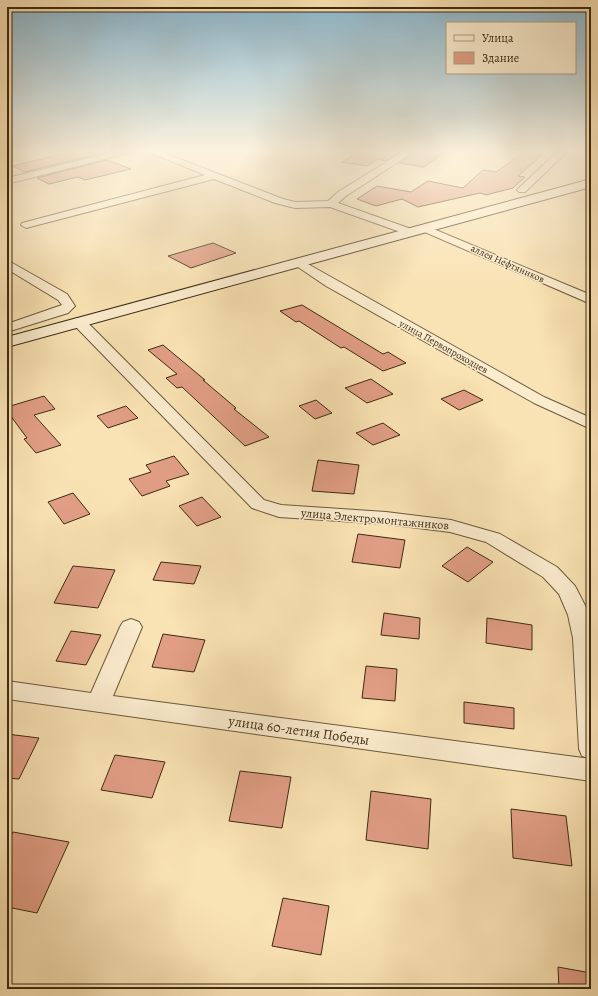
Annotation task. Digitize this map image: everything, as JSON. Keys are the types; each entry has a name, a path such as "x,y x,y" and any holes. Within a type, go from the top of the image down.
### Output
{"street":[{"path":"26,226 133,197"},
{"path":"270,197 295,205 331,204 338,197"},
{"path":"7,342 537,197"},
{"name":"аллея Нефтяников","path":"331,204 417,230 591,300"},
{"name":"улица Первопроходцев","path":"299,263 330,283 539,400 591,424"},
{"path":"7,264 63,297 69,306 63,310 7,328"},
{"name":"улица Электромонтажников","path":"79,322 258,504 279,511 386,518 451,526 493,538 550,572 568,591 579,615 584,638 591,749"},
{"path":"98,703 131,627"},
{"name":"улица 60-летия Победы","path":"7,690 591,770"}],"building":[{"path":"359,197 460,197 418,207 402,199 376,206 357,199"},
{"path":"213,243 236,253 191,268 168,256"},
{"path":"302,305 383,354 388,352 406,363 383,371 344,347 341,348 299,321 296,322 280,311"},
{"path":"163,345 236,408 234,409 269,437 245,446 182,387 177,388 166,378 177,374 148,350"},
{"path":"371,379 393,394 367,403 345,388"},
{"path":"464,390 483,400 459,410 441,399"},
{"path":"44,396 55,409 34,415 61,445 36,453 24,439 27,438 7,411 7,407"},
{"path":"316,400 332,413 315,419 299,406"},
{"path":"126,406 138,418 108,428 97,416"},
{"path":"383,423 400,435 373,445 356,433"},
{"path":"174,456 189,474 166,481 170,486 142,496 129,479 151,472 146,465"},
{"path":"318,460 359,465 354,494 312,491"},
{"path":"73,493 90,514 64,524 48,502"},
{"path":"202,497 221,517 197,526 179,506"},
{"path":"358,534 405,540 400,568 352,562"},
{"path":"467,547 493,562 468,582 442,566"},
{"path":"161,562 201,566 194,584 153,580"},
{"path":"73,566 115,570 98,608 54,603"},
{"path":"384,613 420,618 419,639 381,635"},
{"path":"487,618 532,625 532,650 486,643"},
{"path":"71,631 101,635 86,665 56,661"},
{"path":"163,634 205,640 194,672 152,667"},
{"path":"366,666 397,669 395,701 362,698"},
{"path":"464,702 514,708 514,729 464,723"},
{"path":"7,734 39,738 19,779 7,778"},
{"path":"115,755 165,762 152,798 101,790"},
{"path":"240,771 291,777 282,828 229,821"},
{"path":"371,791 431,799 428,849 366,840"},
{"path":"511,809 566,816 572,866 513,858"},
{"path":"13,832 69,842 37,913 7,907 7,844"},
{"path":"283,898 329,906 321,955 272,946"},
{"path":"558,967 591,973 591,989 559,989"}]}
